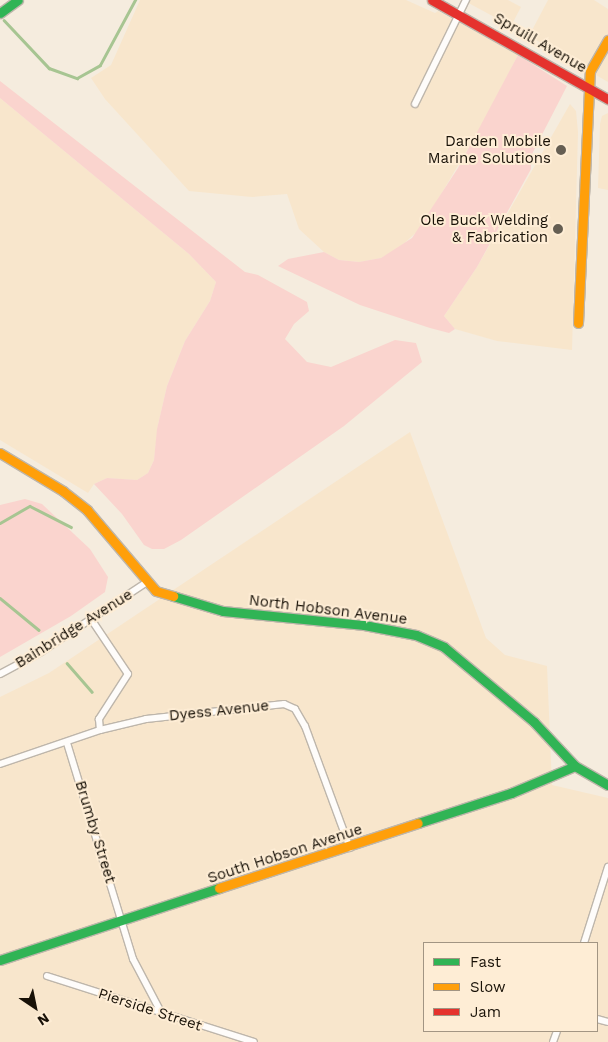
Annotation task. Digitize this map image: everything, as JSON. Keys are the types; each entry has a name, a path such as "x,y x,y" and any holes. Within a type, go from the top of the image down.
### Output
{"street":[{"path":"0,13 18,0"},
{"name":"Spruill Avenue","path":"432,0 460,13 608,98"},
{"path":"415,104 466,0"},
{"path":"578,323 590,71 608,40"},
{"name":"North Hobson Avenue","path":"0,453 63,491 87,510 122,548 147,582 165,596 223,610 364,625 416,635 444,647 474,668 534,722 575,766 608,785"},
{"name":"Bainbridge Avenue","path":"0,674 41,652 147,582"},
{"path":"91,619 128,674 99,718 100,730"},
{"name":"Dyess Avenue","path":"0,764 67,743 100,730 146,719 284,704 295,709 305,726 350,848"},
{"name":"Brumby Street","path":"67,743 122,921 143,982 162,1014"},
{"name":"South Hobson Avenue","path":"0,960 350,848 511,793 575,766"},
{"path":"584,942 608,867"},
{"name":"Pierside Street","path":"48,976 254,1042"}],"shaded area":[{"path":"140,0 406,0 435,13 438,11 518,55 482,125 421,228 399,248 381,258 359,262 339,260 324,252 299,229 287,194 252,197 189,191 105,99 91,78 111,65"},
{"path":"463,0 508,0 521,7 511,26"},
{"path":"548,0 594,0 608,9 608,82 529,36"},
{"path":"518,55 567,86 531,156 531,169 477,267 444,316 455,329 449,333 360,305 278,266 288,259 324,252 339,260 359,262 381,258 412,238 458,168"},
{"path":"0,81 245,272 258,275 307,302 309,311 294,324 285,339 307,362 331,367 395,340 416,343 422,362 344,426 181,540 164,549 152,549 144,545 122,514 94,484 107,478 137,480 148,473 154,460 157,429 167,386 185,341 210,301 216,282 189,254 0,98"},
{"path":"0,98 189,254 216,282 210,301 185,341 167,386 158,425 154,460 148,473 137,480 107,478 94,484 88,493 0,440"},
{"path":"570,104 576,111 578,132 572,350 497,341 455,329 444,316 477,267"},
{"path":"608,113 608,190 598,188 600,124 602,116"},
{"path":"410,432 486,638 505,655 547,666 552,785 608,798 608,1042 0,1042 0,697 49,673"},
{"path":"25,499 42,504 90,549 108,577 105,592 71,616 0,657 0,505"}],"waterway":[{"path":"4,20 49,68 77,78 100,65 135,0"},
{"path":"0,523 30,506 71,527"},
{"path":"0,598 39,630"},
{"path":"67,663 92,692"}],"traffic: fast":[{"path":"0,13 18,0"},
{"path":"173,596 223,611 364,625 416,635 444,647 534,722 575,766 608,785"},
{"path":"418,823 511,793 575,766"},
{"path":"0,960 219,888"}],"traffic: slow":[{"path":"578,323 590,71 608,40"},
{"path":"0,453 63,491 87,510 156,591 173,596"},
{"path":"219,888 418,823"}],"traffic: jam":[{"path":"432,0 608,99"}],"place":[{"name":"Darden Mobile Marine Solutions","path":"561,150"},
{"name":"Ole Buck Welding & Fabrication","path":"558,229"}]}
